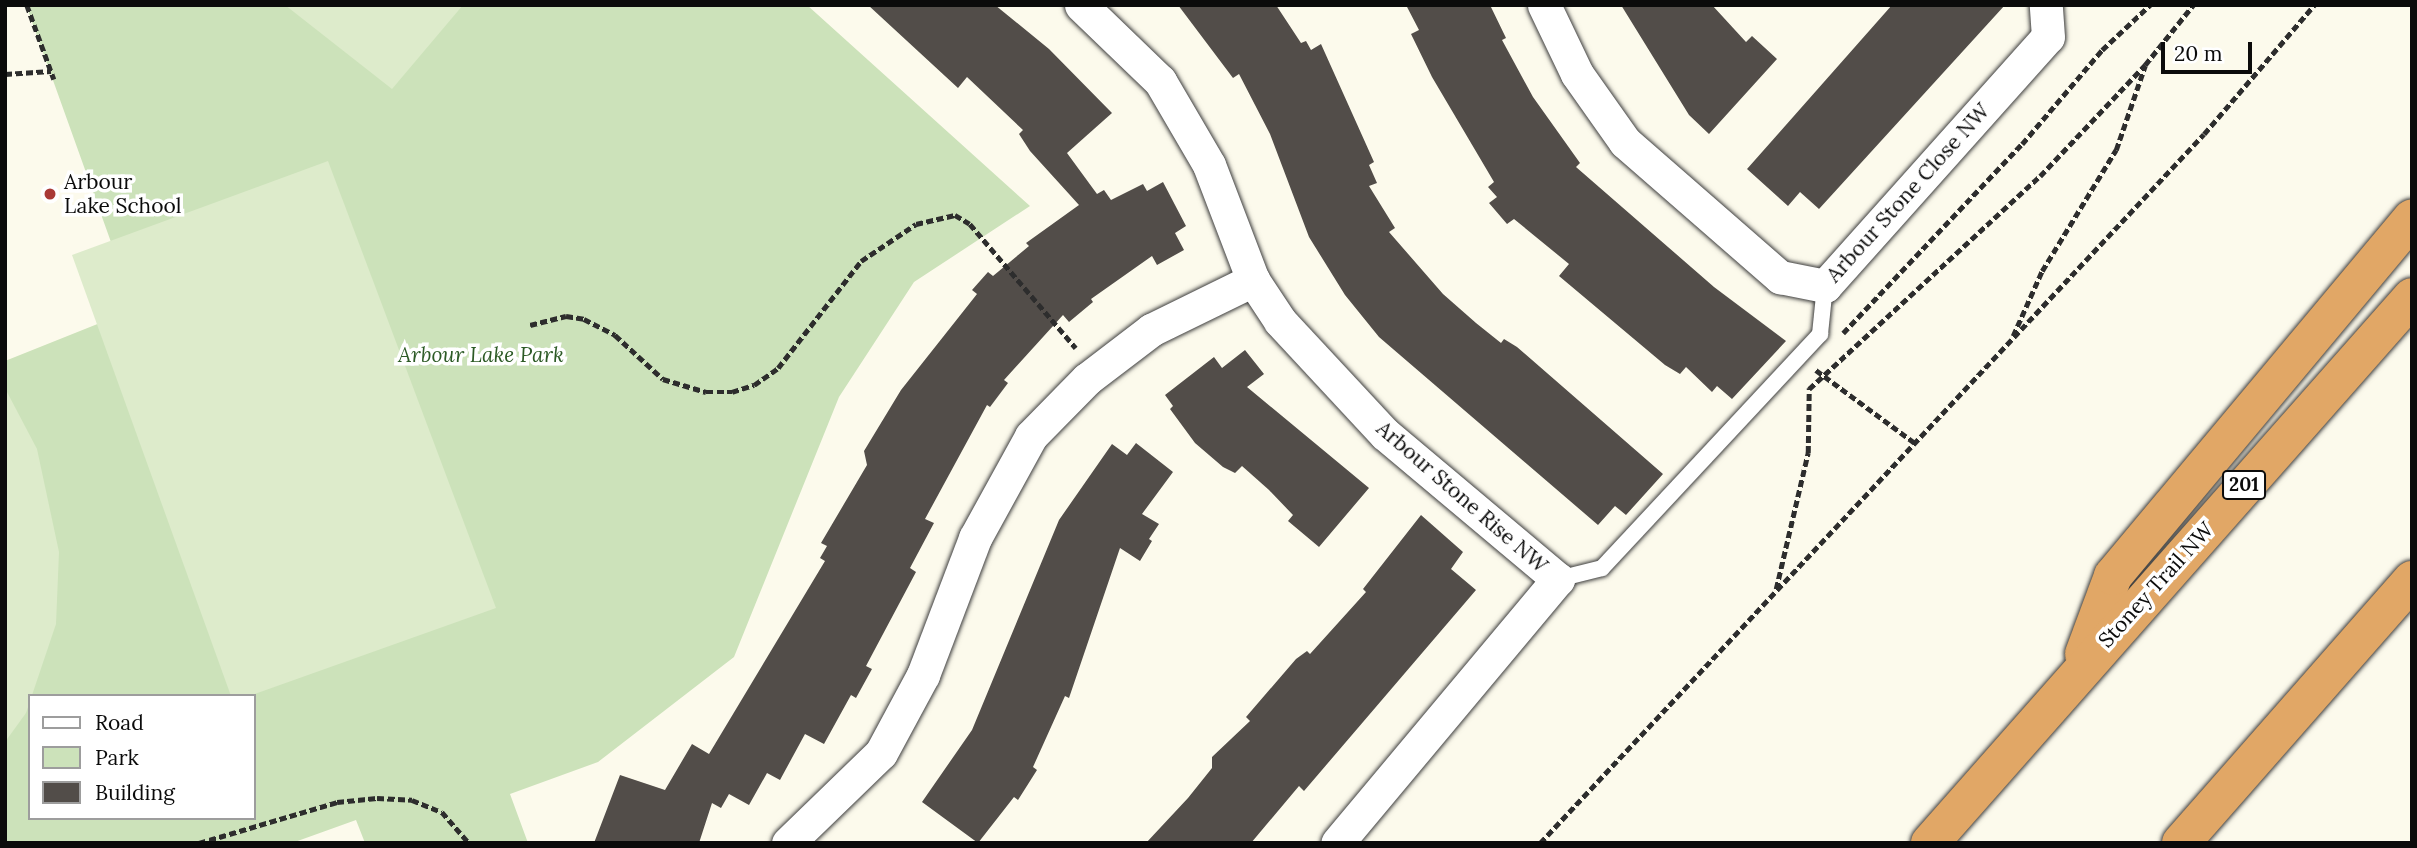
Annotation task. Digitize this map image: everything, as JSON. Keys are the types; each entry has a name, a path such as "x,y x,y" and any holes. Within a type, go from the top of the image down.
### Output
{"highway":[{"path":"2078,673 2113,576 2412,219"},
{"name":"Stoney Trail NW","path":"1930,843 2412,298"},
{"path":"2181,843 2412,580"},
{"path":"2181,843 2253,788 2412,617"}],"street":[{"name":"Arbour Stone Rise NW","path":"1081,5 1160,81 1209,165 1253,280 1280,321 1385,434 1558,579 1337,843"},
{"name":"Arbour Stone Close NW","path":"1544,5 1577,74 1625,142 1780,277 1825,286 2048,37 2046,5"},
{"path":"788,843 881,753 923,675 975,538 1031,436 1087,379 1151,331 1253,280"}],"lane":[{"path":"1558,579 1602,568 1803,359 1820,334 1825,286"}],"path":[{"path":"27,5 54,79"},
{"path":"1839,338 2022,144 2102,50 2150,5"},
{"path":"1809,389 2040,176 2145,65 2193,5"},
{"path":"1541,843 2204,134 2314,5"},
{"path":"2012,339 2042,271 2116,150 2145,65"},
{"path":"5,74 51,71"},
{"path":"530,325 566,316 584,319 615,335 663,379 706,392 732,392 754,385 778,368 861,261 916,224 955,215 970,224 1082,355"},
{"path":"1812,366 1820,358"},
{"path":"1803,359 1915,443"},
{"path":"1776,590 1808,453 1809,389 1803,359"},
{"path":"199,843 337,802 377,797 412,800 442,813 468,843"}],"green space":[{"name":"Arbour Lake Park","path":"26,5 807,5 1030,206 914,282 839,397 734,657 598,762 510,794 528,843 365,843 356,820 292,843 5,843 5,361 135,309"},
{"path":"285,5 463,5 392,89"},
{"path":"328,161 496,608 255,694 230,694 72,255"},
{"path":"7,392 37,449 59,552 56,624 32,694 28,694 26,713 5,742"}],"building":[{"path":"868,5 995,5 1049,49 1112,113 1067,153 1097,194 1104,190 1111,200 1143,184 1147,191 1163,182 1186,226 1175,233 1184,250 1157,265 1152,256 1091,299 1093,302 1069,322 1063,315 1004,380 1008,383 990,407 987,405 925,519 934,523 910,568 916,572 866,666 872,669 856,698 851,695 824,744 805,734 780,780 767,773 749,805 729,794 721,808 712,803 699,843 594,843 620,775 665,790 692,744 709,754 825,561 820,558 827,546 821,543 867,465 864,451 901,390 977,294 972,290 988,272 993,276 1029,246 1026,243 1079,205 1030,151 1019,134 1023,130 967,77 958,88"},
{"path":"1178,5 1276,5 1301,43 1306,41 1311,50 1321,44 1374,162 1369,165 1377,183 1369,186 1395,228 1389,232 1443,294 1501,343 1504,339 1517,347 1663,474 1626,515 1615,506 1598,525 1379,337 1345,295 1309,237 1270,134 1239,74 1233,78"},
{"path":"1406,5 1490,5 1506,38 1502,40 1533,97 1580,163 1576,167 1714,287 1786,341 1732,399 1717,386 1712,392 1686,367 1680,374 1665,365 1559,276 1569,264 1514,219 1507,224 1489,203 1497,197 1488,187 1494,182 1432,77 1411,34 1419,30"},
{"path":"1621,5 1712,5 1746,42 1752,36 1777,59 1709,134 1689,115"},
{"path":"1892,5 2005,5 1819,209 1800,192 1788,206 1747,169"},
{"path":"1245,350 1264,374 1247,387 1369,488 1319,547 1288,521 1293,515 1242,466 1235,473 1223,467 1195,443 1170,409 1173,406 1165,395 1214,357 1222,368"},
{"path":"1136,443 1173,472 1142,514 1159,524 1140,561 1120,548 1069,698 1065,696 1033,767 1037,770 1018,800 1014,797 978,843 922,802 972,730 1059,520 1112,444 1127,455"},
{"path":"1421,515 1463,552 1451,569 1476,590 1304,791 1299,786 1251,843 1146,843 1188,798 1212,768 1212,757 1250,721 1246,717 1296,659 1307,651 1310,654 1366,592 1363,589"}],"place":[{"name":"Arbour Lake School","path":"50,194"}]}
